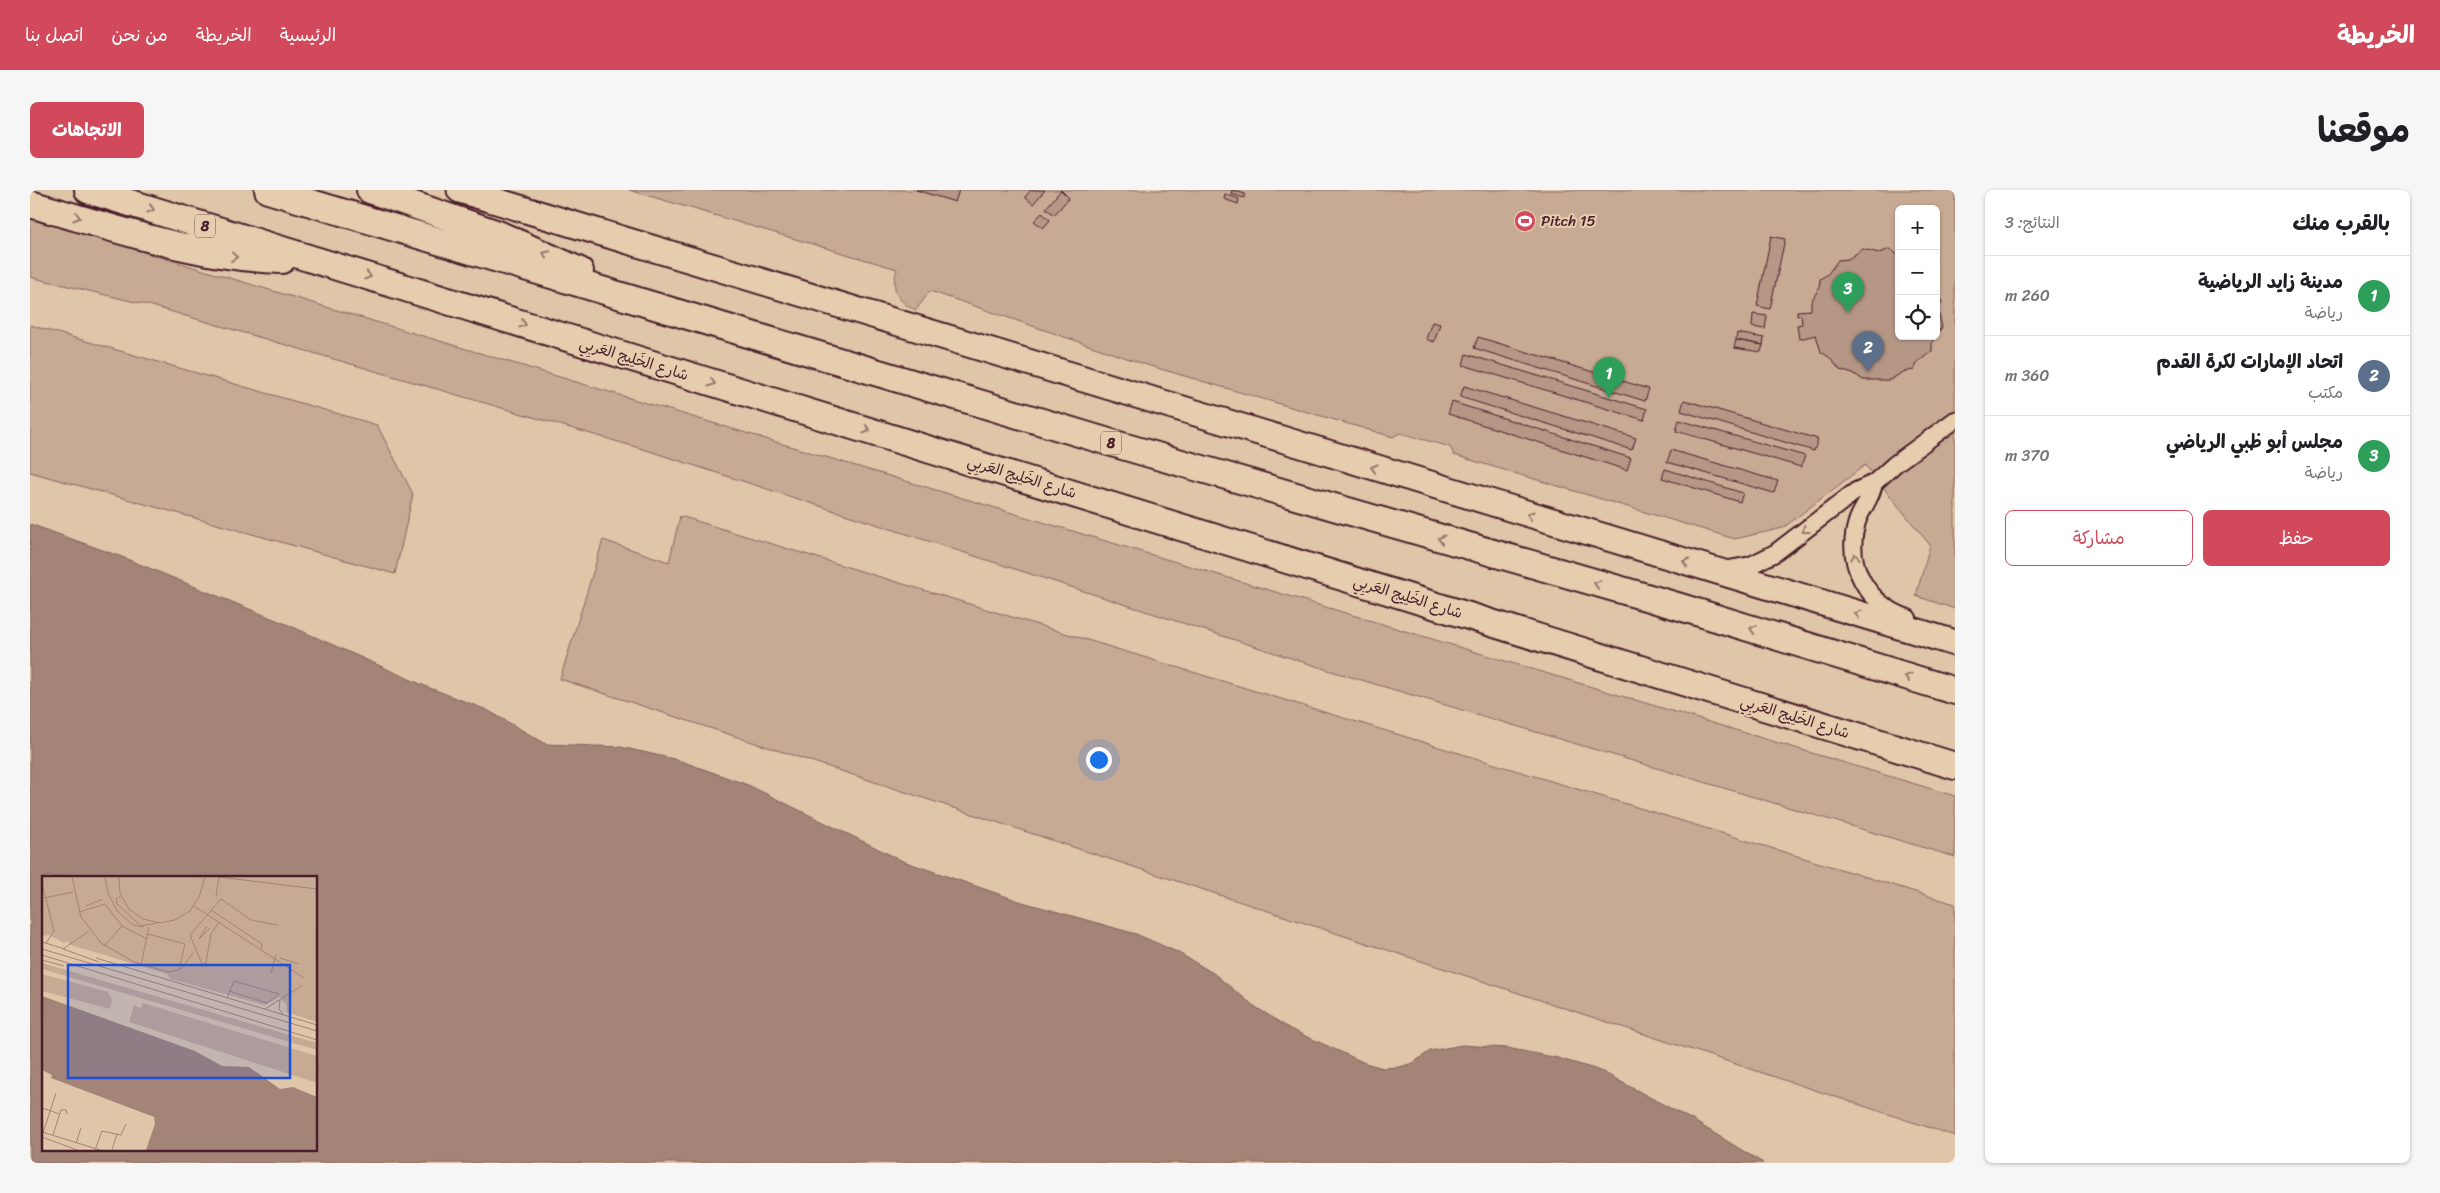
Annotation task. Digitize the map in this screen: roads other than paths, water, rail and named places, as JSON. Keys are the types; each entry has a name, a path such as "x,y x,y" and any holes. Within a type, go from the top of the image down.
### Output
{"highway":[{"name":"شارع الخَلِيج العَربِي","path":"88,190 1955,766"},
{"name":"8","path":"268,190 1121,446 1686,609 1955,691"},
{"path":"370,190 537,250 578,270 619,296"},
{"path":"30,204 184,247 227,256 322,261"}],"main road":[{"path":"460,190 1955,643"}],"street":[{"path":"1712,570 1738,568 1763,560 1856,492 1874,483 1902,459 1955,420"},
{"path":"1874,483 1854,533 1854,556 1860,580 1874,599 1894,613 1955,633"}],"place":[{"name":"Pitch 15","path":"1525,221"},
{"name":"مجلس أبو ظبي الرياضي","path":"1848,313"},
{"name":"اتحاد الإمارات لكرة القدم","path":"1868,372"},
{"name":"مدينة زايد الرياضية","path":"1609,398"}]}
